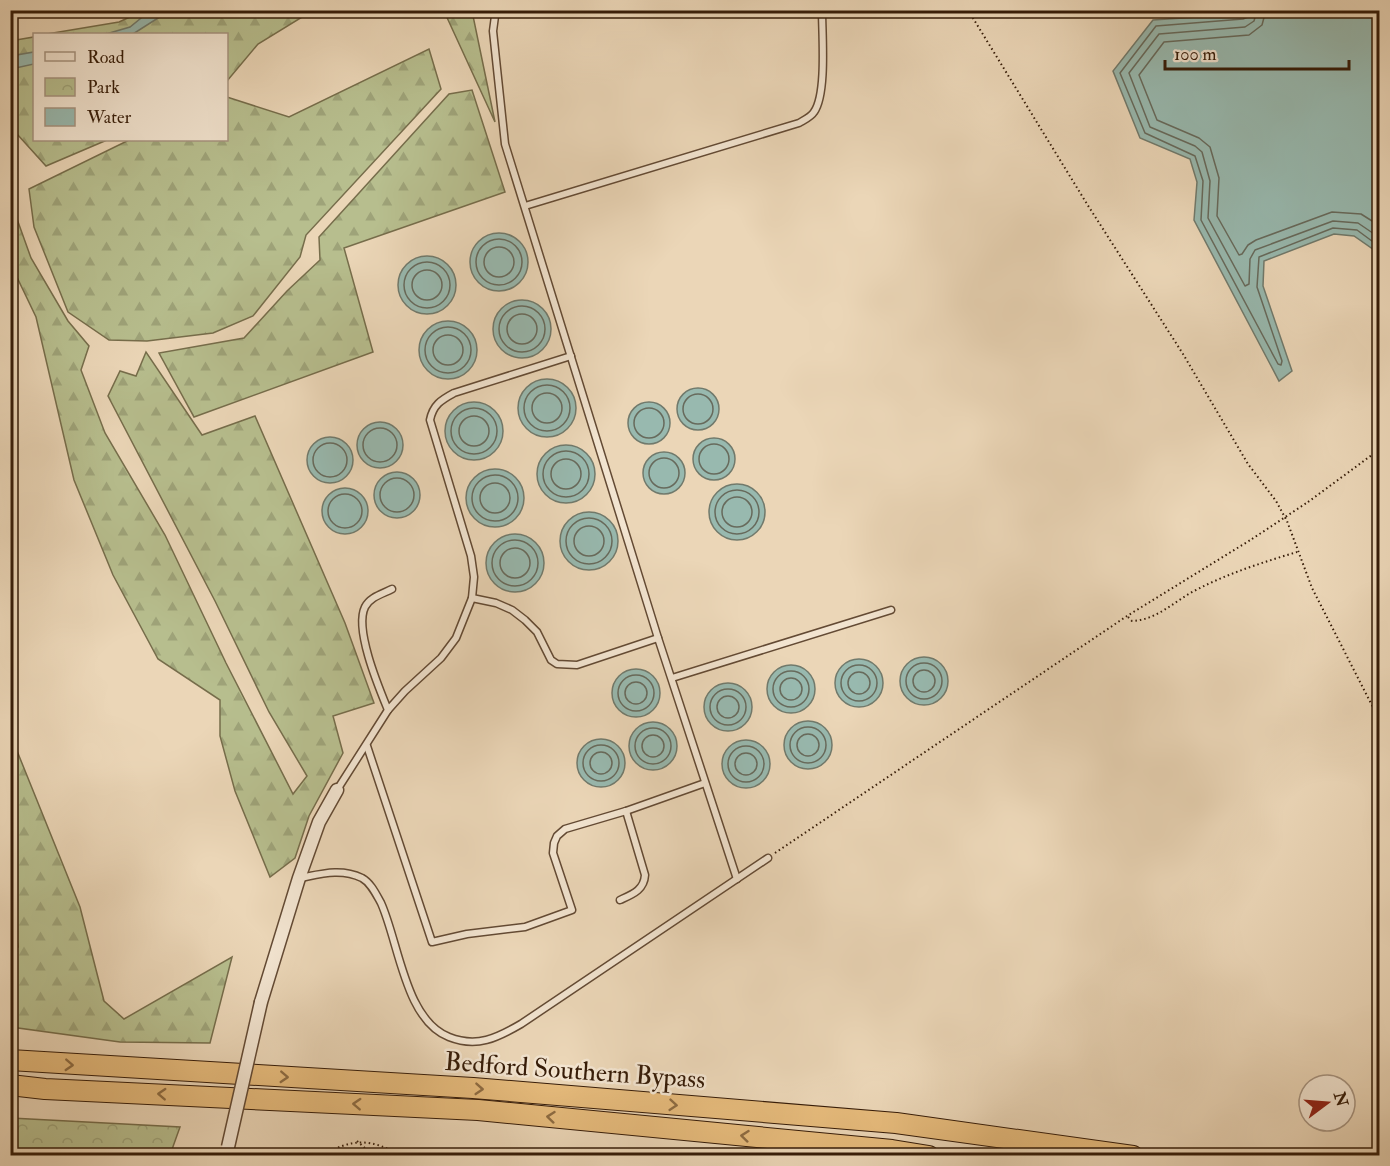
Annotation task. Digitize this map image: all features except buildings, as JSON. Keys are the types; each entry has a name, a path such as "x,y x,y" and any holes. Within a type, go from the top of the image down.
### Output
{"highway":[{"name":"Bedford Southern Bypass","path":"10,1060 474,1088 896,1123 1133,1155"},
{"name":"Bedford Southern Bypass","path":"10,1085 45,1089 478,1110 929,1155"}],"street":[{"path":"226,1151 261,1002 299,878 319,822 337,790"}],"lane":[{"path":"501,10 495,16 493,31 505,144 658,638 737,879"},
{"path":"525,206 799,123 813,114 819,102 821,85 822,10"},
{"path":"337,790 388,710 441,658 456,638 472,598 474,577 471,556 430,420 432,411 439,401 454,393 571,356"},
{"path":"388,710 370,657 362,623 363,614 369,602 392,589"},
{"path":"472,598 496,603 512,610 525,620 537,632 551,660 557,664 577,665 658,638"},
{"path":"672,678 891,610"},
{"path":"367,746 432,942 466,934 525,927 572,910 553,853 557,836 565,829 626,811 705,783"},
{"path":"620,900 639,890 644,883 645,875 626,811"},
{"path":"299,878 329,872 346,872 364,879 375,892 386,914 414,1001 426,1022 440,1034 457,1040 477,1042 498,1037 521,1024 768,858"}],"path":[{"path":"968,10 1087,204 1183,354 1248,464 1276,501 1287,520 1312,588 1380,721"},
{"path":"768,858 1127,616 1308,502 1380,449"},
{"path":"1127,616 1132,621 1144,620 1162,612 1197,589 1255,565 1297,552"},
{"path":"322,1155 336,1147 357,1141 383,1145 401,1155"},
{"path":"357,1141 374,1155"}],"green space":[{"path":"143,11 312,11 258,44 228,80 228,33 53,33 119,22"},
{"path":"444,11 472,11 495,122"},
{"path":"33,37 33,141 105,141 46,166 17,134 11,134 10,39"},
{"path":"429,49 441,89 306,235 300,257 253,316 213,333 147,341 109,340 68,312 34,227 29,189 127,141 228,141 228,97 289,117"},
{"path":"472,90 505,192 344,248 373,352 194,417 159,353 244,338 287,291 320,260 319,237 449,94"},
{"path":"12,205 31,258 68,321 89,346 81,370 105,433 165,535 226,663 293,794 307,776 269,712 215,601 108,396 120,371 136,376 146,352 202,435 255,416 345,623 374,703 333,716 343,753 309,816 295,858 270,877 235,791 220,736 220,700 158,659 113,575 74,480 36,317 14,271 11,247 10,208"},
{"path":"11,736 80,907 104,1001 124,1019 232,957 210,1043 120,1042 11,1027 11,950 18,947 10,888"},
{"path":"10,1118 180,1127 170,1155 11,1155"}],"water":[{"path":"151,10 169,11 135,33 109,33 130,27"},
{"path":"1285,11 1379,11 1380,254 1354,236 1334,234 1264,261 1263,286 1292,371 1279,381 1194,220 1197,182 1190,159 1140,138 1113,71 1153,20"},
{"path":"33,52 33,64 11,69 11,56"},
{"path":"499,233 515,238 523,246 528,262 523,278 515,286 499,291 483,286 475,278 470,262 475,246 483,238"},
{"path":"427,256 443,261 451,269 456,285 451,301 443,309 427,314 411,309 403,301 398,285 403,269 411,261"},
{"path":"522,300 538,305 546,313 551,329 546,345 538,353 522,358 506,353 498,345 493,329 498,313 506,305"},
{"path":"448,321 464,326 472,334 477,350 472,366 464,374 448,379 432,374 424,366 419,350 424,334 432,326"},
{"path":"547,379 563,384 571,392 576,408 571,424 563,432 547,437 531,432 523,424 518,408 523,392 531,384"},
{"path":"698,388 706,389 713,394 718,401 718,417 713,424 706,429 698,430 690,429 683,424 678,417 677,409 678,401 683,394 690,389"},
{"path":"474,402 490,407 498,415 503,431 498,447 490,455 474,460 458,455 450,447 445,431 450,415 458,407"},
{"path":"649,402 657,403 664,408 669,415 669,431 664,438 657,443 649,444 641,443 634,438 629,431 628,423 629,415 634,408 641,403"},
{"path":"380,422 396,429 403,445 396,461 380,468 364,461 357,445 364,429"},
{"path":"330,437 346,444 353,460 346,476 330,483 314,476 307,460 314,444"},
{"path":"714,438 722,439 729,444 734,451 734,467 729,474 722,479 714,480 706,479 699,474 694,467 693,459 694,451 699,444 706,439"},
{"path":"566,445 582,450 590,458 595,474 590,490 582,498 566,503 550,498 542,490 537,474 542,458 550,450"},
{"path":"664,452 672,453 679,458 684,465 684,481 679,488 672,493 664,494 656,493 649,488 644,481 643,473 644,465 649,458 656,453"},
{"path":"495,469 511,474 519,482 524,498 519,514 511,522 495,527 479,522 471,514 466,498 471,482 479,474"},
{"path":"397,472 413,479 420,495 413,511 397,518 381,511 374,495 381,479"},
{"path":"731,484 743,484 757,492 765,506 763,523 757,532 743,540 731,540 714,528 709,518 709,506 721,489"},
{"path":"345,488 361,495 368,511 361,527 345,534 329,527 322,511 329,495"},
{"path":"589,512 605,517 613,525 618,541 613,557 605,565 589,570 573,565 565,557 560,541 565,525 573,517"},
{"path":"515,534 531,539 539,547 544,563 539,579 531,587 515,592 499,587 491,579 486,563 491,547 499,539"},
{"path":"919,657 929,657 944,667 948,681 944,695 938,701 929,705 919,705 904,695 900,686 900,676 910,661"},
{"path":"854,659 864,659 879,669 883,683 879,697 873,703 864,707 854,707 839,697 835,688 835,678 845,663"},
{"path":"786,665 796,665 811,675 815,689 811,703 805,709 796,713 786,713 771,703 767,694 767,684 777,669"},
{"path":"631,669 641,669 656,679 660,693 656,707 650,713 641,717 631,717 616,707 612,698 612,688 622,673"},
{"path":"723,683 733,683 748,693 752,707 748,721 742,727 733,731 723,731 708,721 704,712 704,702 714,687"},
{"path":"803,721 813,721 828,731 832,745 828,759 822,765 813,769 803,769 788,759 784,750 784,740 794,725"},
{"path":"648,722 658,722 673,732 677,746 673,760 667,766 658,770 648,770 633,760 629,751 629,741 639,726"},
{"path":"596,739 606,739 621,749 625,763 621,777 615,783 606,787 596,787 581,777 577,768 577,758 587,743"},
{"path":"741,740 751,740 766,750 770,764 766,778 760,784 751,788 741,788 726,778 722,769 722,759 732,744"}]}
